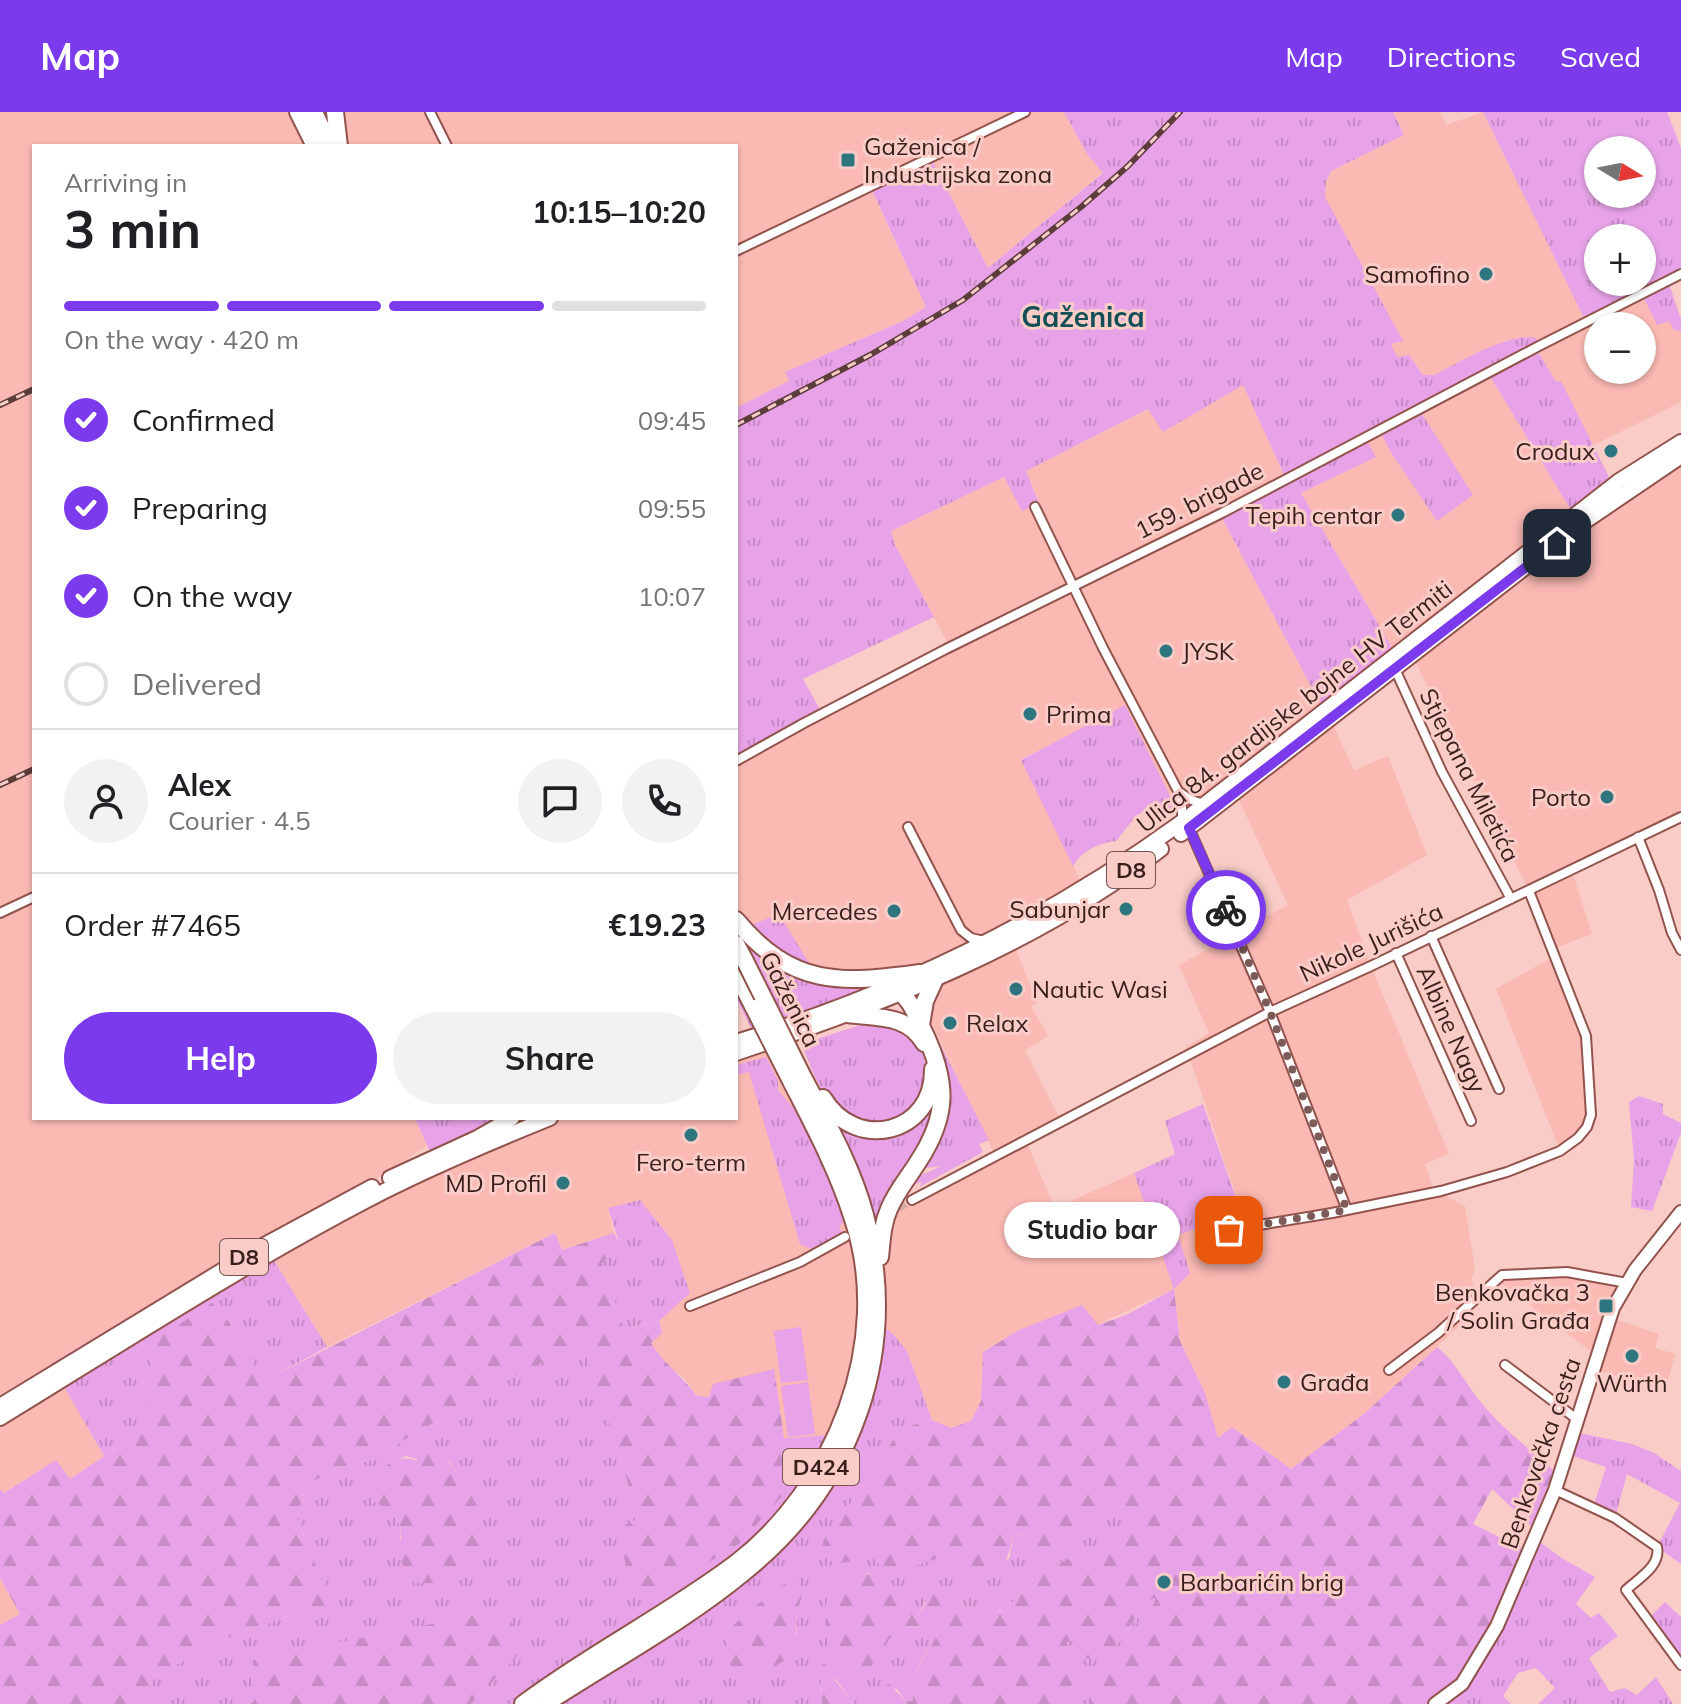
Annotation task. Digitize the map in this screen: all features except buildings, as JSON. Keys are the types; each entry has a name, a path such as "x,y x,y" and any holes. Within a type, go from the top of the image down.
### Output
{"highway":[{"path":"298,112 314,144"},
{"path":"314,112 329,144"},
{"path":"335,112 339,144"},
{"path":"738,922 761,947 788,965 817,976 856,981 928,976 921,1025"},
{"name":"Gaženica","path":"738,948 797,1079"},
{"name":"Gaženica","path":"738,977 797,1079"},
{"path":"738,989 745,1002 754,1008"},
{"path":"876,1274 881,1232 888,1210 929,1144 941,1112 942,1077 934,1052 898,990"},
{"path":"797,1079 813,1082 836,1116 861,1129 891,1130 903,1126 921,1108 929,1096 933,1081 933,1066 922,1038 904,1023 848,1014"},
{"name":"D424","path":"545,1704 710,1598 782,1539 829,1479 845,1449 868,1387 876,1335 876,1274 864,1213 847,1165 797,1079"},
{"name":"D424","path":"523,1704 737,1562 768,1535 798,1500 818,1473 837,1437 859,1364 864,1315 862,1260 854,1221 797,1079"}],"main road":[{"name":"Ulica 84. gardijske bojne HV Termiti","path":"928,976 956,956 989,942 1063,901 1186,825 1203,804 1619,481 1681,442"},
{"name":"Ulica 84. gardijske bojne HV Termiti","path":"738,1052 848,1014 928,976 1004,946 1143,863 1186,825 1395,669 1581,524 1681,456"},
{"name":"Ulica 84. gardijske bojne HV Termiti","path":"738,1041 898,990"},
{"name":"D8","path":"0,1406 273,1240 508,1120"},
{"name":"D8","path":"0,1418 325,1223 411,1178 545,1120"},
{"name":"Benkovačka cesta","path":"1435,1704 1462,1684 1497,1626 1555,1490 1613,1308 1627,1283 1681,1212"}],"street":[{"path":"430,112 446,144"},
{"path":"738,250 1025,112"},
{"name":"159. brigade","path":"738,760 822,713 1220,514 1535,347 1681,274"},
{"path":"1035,507 1178,791 1186,825 1270,1012 1347,1210"},
{"name":"Stjepana Miletića","path":"1395,669 1442,772 1511,899"},
{"path":"1178,791 1203,804"},
{"name":"Nikole Jurišića","path":"912,1200 1270,1012 1681,817"},
{"path":"908,827 961,930 971,938 989,942"},
{"path":"1638,837 1681,950"},
{"path":"1229,1230 1441,1191 1507,1172 1560,1151 1578,1138 1587,1127 1591,1115 1584,1025 1529,891"},
{"path":"0,913 32,898"},
{"path":"956,956 961,930"},
{"path":"1431,936 1499,1089"},
{"name":"Albine Nagy","path":"1396,953 1471,1121"},
{"path":"690,1306 800,1262 845,1237"},
{"path":"1389,1370 1438,1333 1502,1275 1567,1272 1627,1283"},
{"path":"1505,1365 1578,1420"},
{"path":"1555,1490 1615,1518 1657,1547 1659,1555 1656,1564 1626,1590 1681,1665"}],"shaded area":[{"path":"0,112 298,112 314,144 32,144 32,1120 416,1120 427,1146 277,1243 528,1120 738,1120 738,1047 774,1034 862,1227 995,1155 930,1020 925,1001 939,985 1015,947 1037,1003 1031,1006 1048,1036 1025,1050 1061,1121 1025,1139 1055,1208 1134,1173 1174,1288 1178,1235 1241,1211 1186,1047 1209,1033 1179,965 1288,905 1239,800 1333,725 1354,770 1388,756 1427,855 1347,900 1449,1154 1425,1164 1433,1189 1465,1206 1475,1269 1471,1279 1474,1286 1469,1317 1365,1413 1291,1469 1232,1427 1218,1438 1205,1393 1180,1341 1174,1289 1097,1325 1045,1321 1019,1330 983,1351 981,1401 971,1421 951,1428 932,1420 907,1351 845,1434 784,1438 773,1369 709,1397 697,1396 683,1377 662,1362 650,1343 662,1333 659,1321 690,1292 608,1209 614,1233 561,1250 555,1233 327,1347 267,1249 179,1287 0,1395"},
{"path":"313,112 1064,112 1087,154 1103,172 988,268 930,158 870,187 926,307 903,321 785,372 790,381 738,407 738,144 328,144"},
{"path":"1393,112 1440,112 1446,125 1483,112 1584,318 1584,384 1656,384 1656,312 1606,312 1644,296 1674,330 1681,331 1681,402 1592,446 1561,382 1556,382 1535,347 1507,340 1434,375 1423,375 1415,363 1397,357 1391,344 1402,341 1325,198 1326,182 1331,171 1404,135"},
{"path":"1488,373 1574,515 1396,654 1301,493 1375,457 1365,438 1380,430 1390,451 1437,520 1419,409"},
{"path":"1243,385 1286,479 1220,514 1324,711 1182,822 1125,705 1022,759 1084,888 879,991 817,976 743,929 738,930 738,760 950,647 895,545 891,531 1004,477 1022,510 1039,502 1026,471 1149,409 1163,432"},
{"path":"1681,456 1681,817 1571,868 1592,934 1553,949 1586,1036 1587,1127 1560,1151 1496,989 1551,958 1529,891 1416,663 1533,562"},
{"path":"1567,1272 1627,1283 1615,1319 1659,1334 1655,1348 1675,1354 1666,1388 1594,1370 1597,1356 1501,1283 1502,1275"},
{"path":"63,1385 104,1456 70,1479 56,1460 3,1493 0,1489 0,1424"},
{"path":"0,1578 20,1614 0,1625"}],"green space":[{"path":"1064,112 1393,112 1404,135 1331,171 1325,197 1403,341 1391,344 1397,357 1409,355 1423,375 1434,375 1512,339 1536,338 1539,346 1536,348 1556,382 1561,381 1613,485 1574,515 1488,373 1419,409 1473,495 1437,521 1380,431 1366,439 1376,457 1301,493 1396,654 1324,711 1220,514 1286,479 1243,385 1163,432 1148,409 1026,471 1039,503 1022,511 1004,477 891,531 895,545 934,617 803,679 822,713 738,760 738,407 789,381 785,372 903,321 926,307 870,186 930,157 988,268 1103,173 1087,154"},
{"path":"1483,112 1667,112 1681,148 1681,274 1668,281 1681,319 1681,331 1674,330 1669,321 1657,325 1656,312 1651,312 1643,296 1656,296 1656,224 1584,224 1584,296 1638,296 1606,312 1584,312 1584,318"},
{"path":"1125,705 1176,808 1173,815 1166,818 1156,809 1157,802 1154,802 1151,808 1137,815 1116,841 1091,849 1073,866 1021,760"},
{"path":"779,914 817,976 879,991 757,1040 738,1002 738,930"},
{"path":"928,1020 989,1140 979,1144 983,1152 919,1187 922,1182 907,1186 941,1166 919,1169 941,1127 950,1096 945,1065"},
{"path":"867,1023 898,1030 917,1045 925,1065 924,1086 914,1105 898,1119 878,1124 854,1117 832,1104 818,1083 801,1044"},
{"path":"766,1057 778,1081 778,1090 804,1121 837,1195 845,1220 839,1227 842,1233 812,1249 799,1241 749,1072 738,1075 738,1064"},
{"path":"934,1094 931,1128 879,1208 876,1239 834,1122 883,1135"},
{"path":"1639,1096 1663,1104 1663,1114 1681,1123 1681,1133 1652,1211 1631,1207 1634,1160 1629,1102"},
{"path":"1203,1104 1241,1212 1178,1235 1190,1273 1174,1289 1134,1173 1175,1154 1165,1121"},
{"path":"416,1120 493,1120 483,1128 430,1152"},
{"path":"640,1200 672,1240 690,1293 659,1321 624,1329 602,1264 619,1242 608,1208"},
{"path":"555,1233 562,1250 614,1233 619,1242 602,1264 624,1329 659,1321 662,1333 651,1343 697,1396 709,1397 713,1384 774,1369 791,1486 740,1543 646,1601 626,1567 618,1529 639,1518 583,1342 499,1384 369,1461 342,1467 307,1484 297,1517 338,1613 312,1619 298,1612 228,1638 156,1675 140,1704 0,1704 0,1625 20,1614 0,1578 0,1489 4,1493 56,1460 70,1479 158,1420 139,1390 152,1363 152,1342 212,1303 224,1313 255,1368 275,1375"},
{"path":"267,1249 327,1347 275,1375 255,1368 224,1313 152,1363 139,1390 159,1420 104,1456 51,1364 179,1287"},
{"path":"1174,1289 1180,1341 1205,1393 1218,1438 1232,1427 1291,1469 1365,1413 1437,1347 1492,1415 1554,1471 1531,1526 1492,1489 1473,1524 1529,1552 1475,1665 1435,1704 1089,1704 1120,1648 1155,1597 1142,1608 1117,1645 1107,1647 1097,1643 1093,1657 1084,1659 1077,1652 1074,1640 1065,1643 1074,1680 1063,1704 881,1704 881,1689 889,1684 905,1700 913,1701 916,1671 938,1633 932,1626 898,1627 864,1676 852,1678 834,1664 827,1642 826,1608 833,1578 857,1573 879,1577 893,1587 906,1607 918,1616 933,1591 945,1587 958,1596 964,1607 1004,1612 1029,1583 1054,1562 1127,1537 1127,1507 1114,1506 1059,1548 1029,1547 1022,1534 1014,1535 1003,1565 988,1579 971,1576 961,1562 948,1555 888,1571 874,1560 873,1530 860,1521 858,1549 850,1562 835,1563 822,1556 823,1542 835,1519 853,1501 895,1437 909,1426 932,1420 951,1428 971,1421 981,1401 983,1352 1019,1330 1082,1305 1098,1325 1126,1315"},
{"path":"872,1319 893,1334 907,1351 932,1420 909,1426 895,1437 853,1501 835,1519 858,1549 860,1520 873,1530 875,1545 934,1559 948,1555 961,1562 971,1576 1009,1559 1014,1535 1081,1530 1114,1505 1127,1507 1127,1537 1054,1562 1029,1583 1004,1612 964,1607 958,1596 925,1602 918,1616 911,1614 893,1587 867,1572 886,1643 898,1627 932,1626 938,1633 916,1671 913,1701 905,1700 897,1689 881,1689 881,1704 854,1704 821,1665 822,1704 471,1704 523,1648 250,1704 140,1704 156,1675 228,1638 298,1612 310,1553 297,1517 307,1484 342,1467 369,1461 499,1384 583,1341 639,1518 791,1486 784,1438 845,1434","holes":["406,1456 448,1460 467,1489 479,1517 484,1541 473,1551 400,1540 400,1525 391,1510 385,1467","802,1596 796,1635 755,1673 737,1681 726,1656 727,1643"]},
{"path":"801,1327 808,1380 781,1383 774,1331"},
{"path":"808,1382 815,1434 788,1437 781,1386"},
{"path":"1574,1432 1632,1444 1654,1453 1681,1471 1681,1564 1657,1547 1680,1503 1627,1474 1615,1518 1593,1508 1606,1467 1567,1454"},
{"path":"439,1450 476,1504 485,1527 485,1536 473,1551 474,1568 467,1573 443,1582 410,1581 402,1563 400,1525 391,1510 374,1502 371,1475 398,1460 416,1460"},
{"path":"1535,1538 1595,1577 1576,1604 1591,1618 1599,1613 1618,1636 1589,1658 1610,1692 1625,1688 1637,1695 1656,1677 1673,1704 1538,1704 1555,1688 1536,1668 1518,1673 1503,1696 1511,1704 1435,1704"},
{"path":"797,1580 802,1596 797,1613 794,1654 774,1667 737,1681 726,1656 727,1643 722,1635 778,1587"},
{"path":"1156,1596 1089,1704 1063,1704 1074,1680 1064,1643 1074,1639 1117,1645 1142,1608"},
{"path":"1665,1602 1681,1617 1681,1665 1648,1619"},
{"path":"505,1609 524,1648 471,1704 250,1704 254,1701 253,1660"},
{"path":"825,1664 854,1704 822,1704 821,1665"}],"tunnel":[{"path":"867,1225 912,1200"}],"railway":[{"path":"738,424 870,355 963,300 1081,207 1128,166 1180,112"},
{"path":"0,405 32,390"},
{"path":"0,785 32,770"}],"way so far":[{"path":"1226,910 1270,1012 1347,1210 1229,1230"}],"place":[{"name":"Gaženica / Industrijska zona","path":"848,160"},
{"name":"Samofino","path":"1486,274"},
{"name":"Crodux","path":"1611,451"},
{"name":"Tepih centar","path":"1398,515"},
{"name":"JYSK","path":"1166,651"},
{"name":"Prima","path":"1030,714"},
{"name":"Porto","path":"1607,797"},
{"name":"Sabunjar","path":"1126,909"},
{"name":"Mercedes","path":"894,911"},
{"name":"Nautic Wasi","path":"1016,989"},
{"name":"Relax","path":"950,1023"},
{"name":"Fero-term","path":"691,1135"},
{"name":"MD Profil","path":"563,1183"},
{"name":"Studio bar","path":"1229,1230"},
{"name":"Benkovačka 3 / Solin Građa","path":"1606,1306"},
{"name":"Würth","path":"1632,1356"},
{"name":"Građa","path":"1284,1382"},
{"name":"Barbarićin brig","path":"1164,1582"}],"district":[{"name":"Gaženica","path":"1083,316"}],"route":[{"path":"1226,910 1189,828 1557,543"}]}
